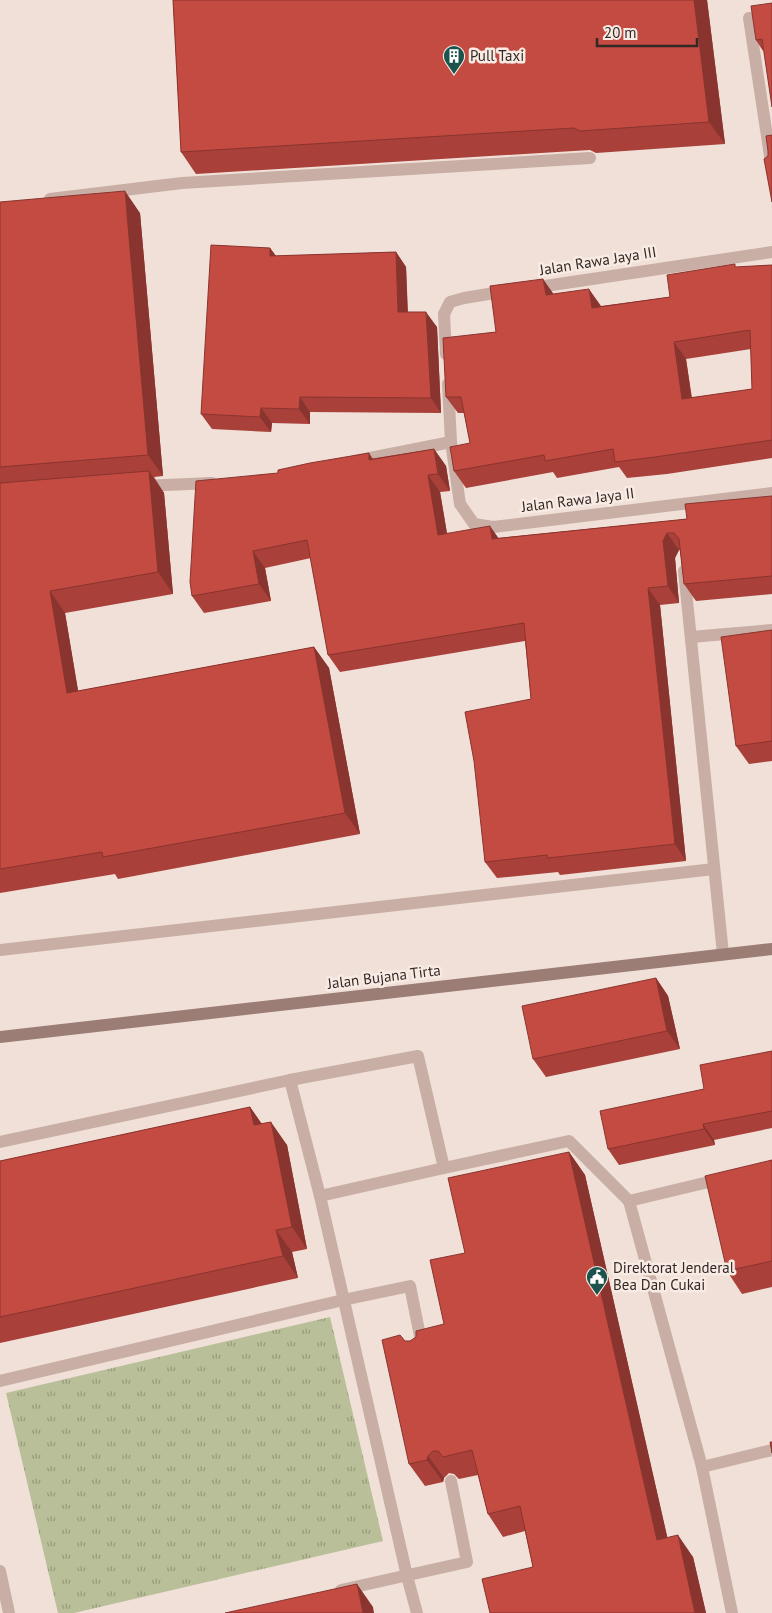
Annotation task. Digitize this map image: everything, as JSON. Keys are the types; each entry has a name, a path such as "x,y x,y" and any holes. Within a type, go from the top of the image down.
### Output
{"street":[{"path":"749,18 772,169"},
{"path":"37,200 182,183 590,158"},
{"name":"Jalan Rawa Jaya III","path":"451,442 444,314 450,302 464,298 772,252"},
{"path":"344,464 451,442"},
{"name":"Jalan Rawa Jaya II","path":"451,442 460,504 474,524 493,527 772,494"},
{"path":"132,487 225,482"},
{"path":"683,557 723,954"},
{"path":"690,637 772,630"},
{"path":"0,950 714,869"},
{"name":"Jalan Bujana Tirta","path":"0,1037 772,948"},
{"path":"0,1142 290,1080 418,1056 444,1168"},
{"path":"290,1080 320,1196 407,1576 418,1613"},
{"path":"320,1196 569,1140 629,1201 702,1467 732,1613"},
{"path":"629,1201 734,1176"},
{"path":"0,1381 410,1286 424,1356"},
{"path":"702,1467 772,1450"},
{"path":"330,1592 467,1562 451,1481"},
{"path":"0,1570 9,1613"}],"green space":[{"path":"330,1317 383,1541 74,1613 58,1613 6,1393"}],"building":[{"name":"Pull Taxi","path":"173,0 694,0 709,122 580,131 574,128 181,152"},
{"path":"772,3 772,107 762,39 756,40 751,6"},
{"path":"772,135 772,202 764,159 768,156 766,136"},
{"path":"125,191 148,455 0,467 0,202"},
{"path":"211,245 270,248 270,256 396,252 398,312 426,312 431,398 300,397 299,409 261,408 260,417 201,414"},
{"path":"735,264 735,267 772,265 772,440 615,462 613,449 545,461 544,455 454,471 450,447 470,443 461,397 446,397 443,338 496,332 490,286 543,279 546,295 589,289 592,308 670,297 667,275","holes":["750,330 752,389 682,399 674,342"]},
{"path":"434,449 438,474 428,475 438,535 490,526 492,539 687,519 685,504 772,496 772,576 684,584 679,539 674,533 667,533 663,541 668,586 648,588 675,844 548,858 547,855 485,862 474,761 465,712 531,699 524,623 328,655 307,540 253,551 259,584 192,596 190,582 196,481 278,473 278,470 369,453 369,460"},
{"path":"149,471 158,572 50,591 67,693 314,647 345,813 103,857 102,852 0,869 0,483"},
{"path":"772,630 772,741 736,746 721,637"},
{"path":"656,978 667,1031 533,1059 522,1006"},
{"path":"772,1051 772,1111 703,1124 704,1129 608,1149 600,1111 704,1089 700,1065"},
{"path":"250,1107 254,1125 271,1122 292,1227 276,1230 283,1256 0,1317 0,1161"},
{"path":"569,1152 657,1540 678,1535 695,1613 490,1613 482,1579 533,1567 520,1506 488,1514 472,1450 443,1457 438,1451 433,1451 427,1460 409,1464 382,1340 400,1335 405,1341 410,1341 416,1337 416,1331 444,1324 430,1260 465,1253 448,1178"},
{"path":"772,1160 772,1261 727,1271 705,1176"},
{"path":"357,1584 363,1613 225,1613"}],"place":[{"name":"Pull Taxi","path":"454,75"},
{"name":"Direktorat Jenderal Bea Dan Cukai","path":"597,1296"}]}
